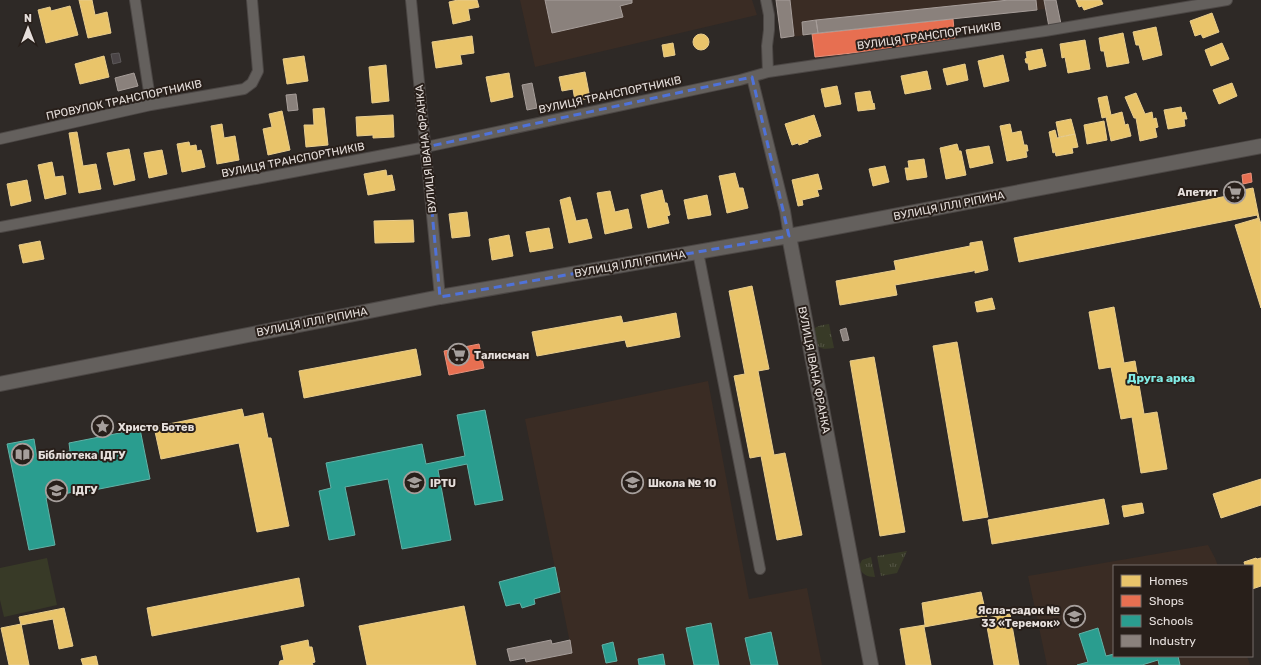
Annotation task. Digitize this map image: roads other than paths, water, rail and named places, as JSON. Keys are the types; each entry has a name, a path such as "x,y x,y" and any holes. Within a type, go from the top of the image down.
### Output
{"main road":[{"path":"1241,150 1261,142"},
{"name":"ВУЛИЦЯ ІЛЛІ РІПИНА","path":"0,384 440,297 789,236 1261,146"},
{"name":"ВУЛИЦЯ ІВАНА ФРАНКА","path":"789,236 871,665"}],"street":[{"path":"134,0 150,105"},
{"name":"ПРОВУЛОК ТРАНСПОРТНИКІВ","path":"0,139 150,105 244,89 252,84 258,71 252,0"},
{"name":"ВУЛИЦЯ ІВАНА ФРАНКА","path":"411,0 440,297"},
{"path":"766,0 769,15 767,46 768,72"},
{"name":"ВУЛИЦЯ ТРАНСПОРТНИКІВ","path":"0,227 426,147 752,77 768,72 1045,31 1227,0"},
{"name":"ВУЛИЦЯ ІВАНА ФРАНКА","path":"752,77 786,211 789,236"},
{"path":"698,252 760,569"}],"place":[{"name":"Апетит","path":"1234,192"},
{"name":"Талисман","path":"458,355"},
{"name":"Христо Ботев","path":"102,427"},
{"name":"Бібліотека ІДГУ","path":"22,455"},
{"name":"IPTU","path":"414,483"},
{"name":"Школа № 10","path":"633,483"},
{"name":"ІДГУ","path":"56,490"},
{"name":"Ясла-садок № 33 «Теремок»","path":"1075,616"}],"district":[{"name":"Друга арка","path":"1161,378"}]}
